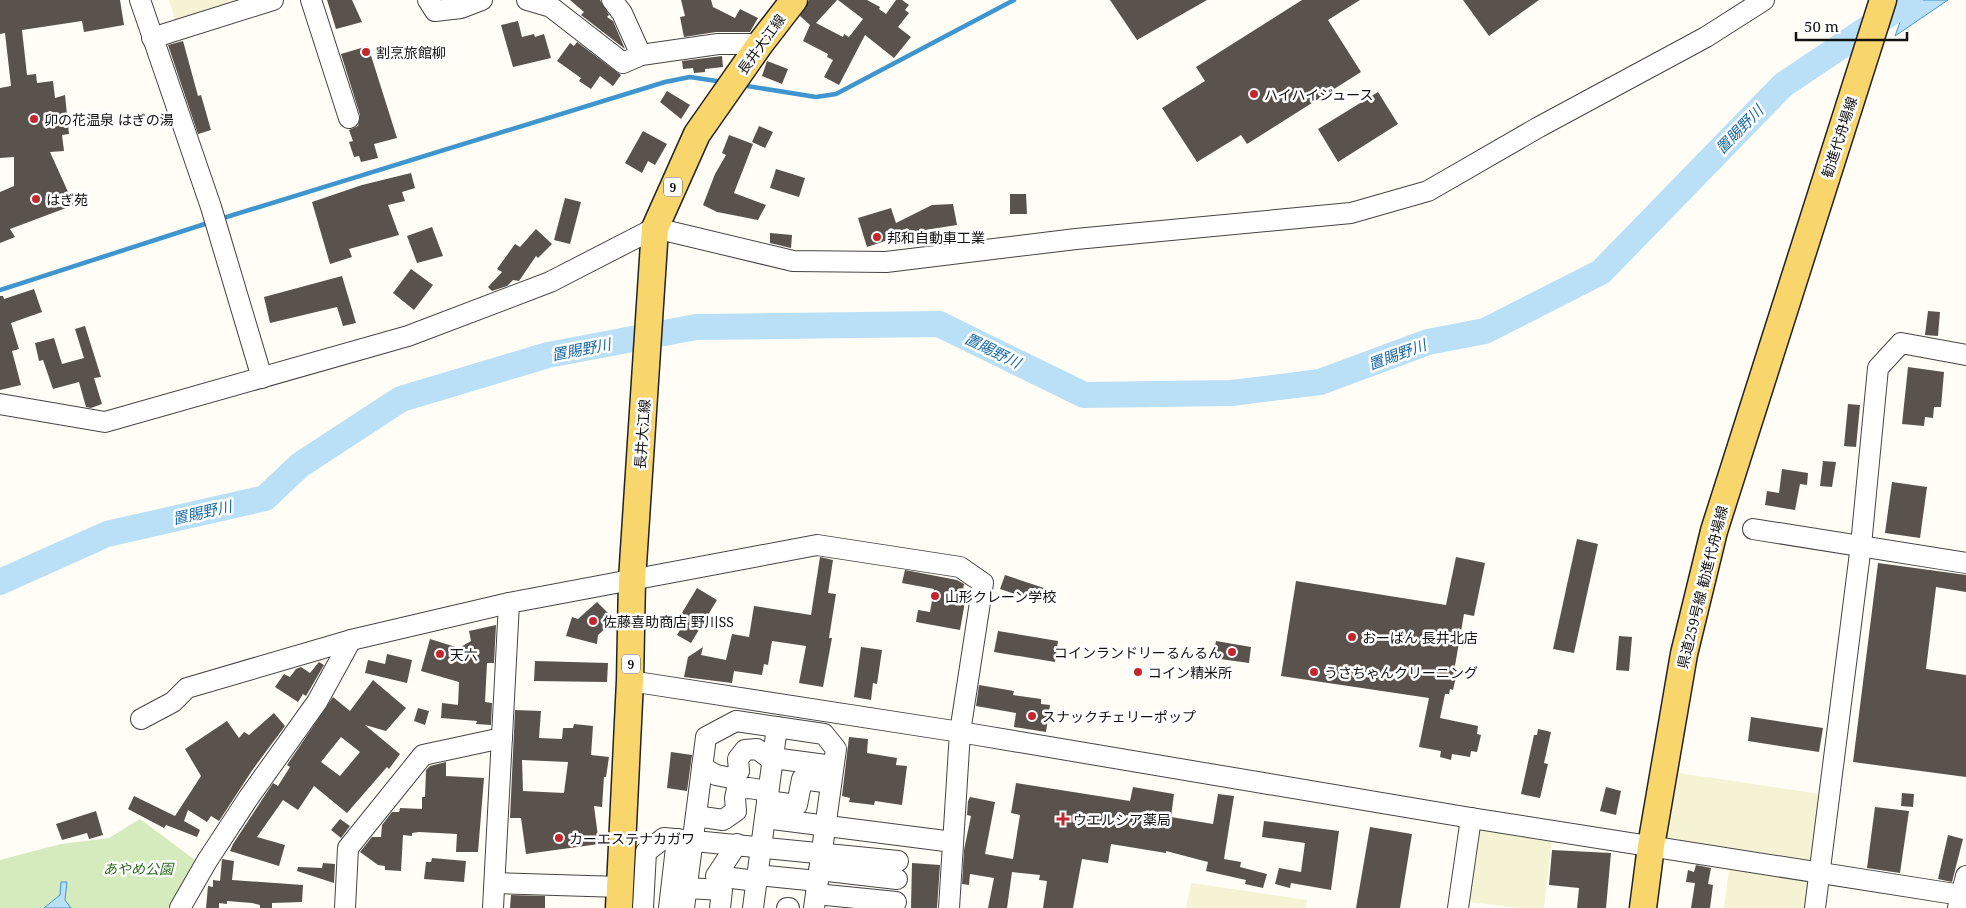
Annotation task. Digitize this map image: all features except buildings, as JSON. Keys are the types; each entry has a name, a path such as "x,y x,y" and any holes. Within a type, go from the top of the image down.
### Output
{"main road":[{"name":"長井大江線","path":"619,897 630,681 632,580 655,228 697,134 760,44 794,0"},
{"name":"勧進代舟場線","path":"1795,275 1883,0"},
{"name":"県道259号線 勧進代舟場線","path":"1643,908 1651,846 1684,654 1714,531 1795,275"}],"street":[{"path":"140,0 211,207 262,378"},
{"path":"152,38 273,0"},
{"path":"311,0 349,118"},
{"path":"428,0 435,11 461,8 482,0"},
{"path":"528,0 551,6 623,63 641,55 718,44 760,44"},
{"path":"612,0 622,13 641,55"},
{"path":"0,404 105,422 408,336 550,282 655,228 794,260 886,262 1076,239 1351,213 1428,191 1539,127 1706,37 1764,0"},
{"path":"1815,908 1861,545 1878,368 1901,343 1966,355"},
{"path":"1753,529 1966,563"},
{"path":"141,719 173,702 186,688 351,640 509,603 754,555 817,545 960,567 983,582 960,732 949,908"},
{"path":"493,908 509,603"},
{"path":"180,908 244,805 317,702 351,640"},
{"path":"630,681 960,732 1471,818 1962,893"},
{"path":"669,908 685,840 696,816 706,737 736,721 824,734 836,749 818,881"},
{"path":"753,908 777,727"},
{"path":"344,908 348,848 423,755 502,738"},
{"path":"702,767 716,775 731,778 739,771 738,759 745,750 757,749 773,759 832,774"},
{"path":"767,804 797,805 802,779 832,774"},
{"path":"696,816 723,820 736,811 735,798 737,790 749,788 767,804 825,826 953,842"},
{"path":"1458,908 1471,818"},
{"path":"643,908 646,852 664,838 761,847 818,881 896,905 898,836"},
{"path":"684,908 687,888 685,840"},
{"path":"737,844 716,876 818,881 898,870"},
{"path":"495,883 619,897"},
{"path":"687,888 722,890 720,908"}],"shaded area":[{"path":"169,0 250,0 176,23"},
{"path":"1679,773 1820,794 1812,864 1666,841"},
{"path":"1477,830 1552,838 1544,908 1518,908 1469,902"},
{"path":"1729,869 1812,880 1808,908 1724,908"},
{"path":"1191,883 1307,900 1306,908 1186,908"}],"green space":[{"name":"あやめ公園","path":"140,819 199,863 169,908 0,908 0,860 61,844 109,838"}],"water":[{"path":"1908,0 1948,0 1895,36"},
{"path":"61,882 67,882 65,900 71,908 44,908 60,895"}],"waterway":[{"path":"741,85 816,97 836,94 1014,0"},
{"name":"置賜野川","path":"0,582 107,534 265,498 300,465 401,399 548,355 696,327 939,324 1084,395 1232,393 1320,382 1428,342 1485,331 1601,272 1783,85 1910,0"},
{"path":"220,219 665,82 690,77 723,82"},
{"path":"0,290 211,222"}],"place":[{"name":"割烹旅館柳","path":"366,52"},
{"name":"ハイハイジュース","path":"1254,94"},
{"name":"卯の花温泉 はぎの湯","path":"34,119"},
{"name":"はぎ苑","path":"36,199"},
{"name":"邦和自動車工業","path":"877,237"},
{"name":"山形クレーン学校","path":"935,596"},
{"name":"佐藤喜助商店 野川SS","path":"593,621"},
{"name":"おーばん 長井北店","path":"1352,637"},
{"name":"コインランドリーるんるん","path":"1232,652"},
{"name":"天六","path":"440,654"},
{"name":"コイン精米所","path":"1138,672"},
{"name":"うさちゃんクリーニング","path":"1314,672"},
{"name":"スナックチェリーポップ","path":"1032,716"},
{"name":"ウエルシア薬局","path":"1063,819"},
{"name":"カーエステナカガワ","path":"559,838"}]}
